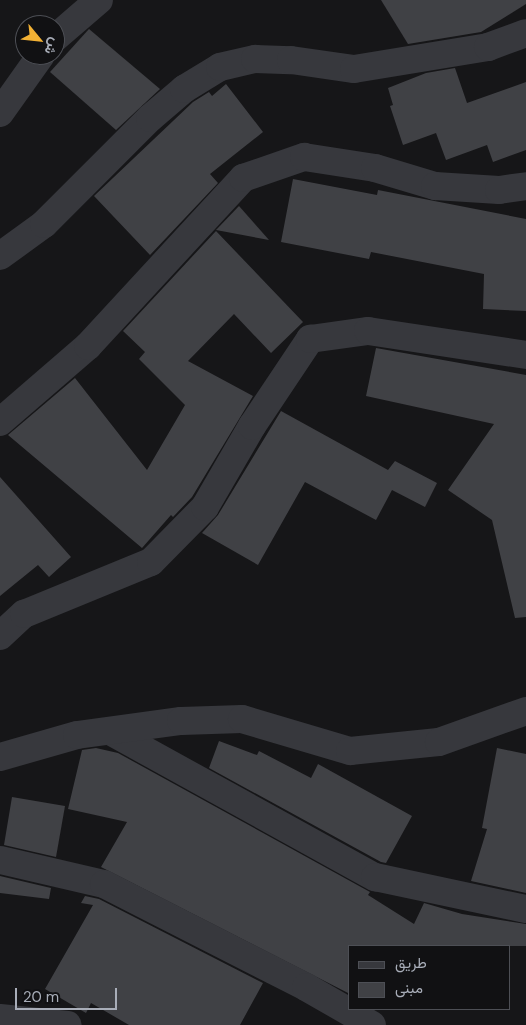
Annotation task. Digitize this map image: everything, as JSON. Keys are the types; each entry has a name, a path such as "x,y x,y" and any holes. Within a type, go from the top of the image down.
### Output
{"street":[{"path":"65,30 100,0"},
{"path":"0,256 44,224 150,118 184,89 220,67 255,59 354,69 488,47 526,33"},
{"path":"0,113 34,65"},
{"path":"0,422 88,346 243,178 304,157 375,168 435,186 499,190 526,186"},
{"path":"0,636 24,614 151,562 205,507 252,426 310,340 368,331 526,355"},
{"path":"0,756 77,735 181,721 242,719 350,751 439,742 526,711"},
{"path":"110,731 375,877 526,909"},
{"path":"0,860 104,884 306,987 372,1025"},
{"path":"0,1018 68,1025"}],"building":[{"path":"381,0 526,0 526,4 481,32 408,44"},
{"path":"89,29 160,89 116,130 50,72 56,65 65,65 65,55"},
{"path":"455,68 467,103 526,82 526,150 493,162 487,145 446,160 436,133 403,145 390,106 393,105 388,88 426,73"},
{"path":"226,84 263,132 210,174 218,183 150,255 94,196 193,102 209,92 212,96"},
{"path":"293,179 377,195 378,190 526,219 526,311 483,309 484,274 371,252 369,259 281,242"},
{"path":"239,206 269,240 216,230"},
{"path":"216,231 303,322 271,353 234,314 188,361 253,396 192,497 173,517 171,515 142,548 8,435 75,378 147,470 185,405 139,359 145,352 123,331"},
{"path":"376,348 526,375 526,617 515,618 492,520 448,490 494,424 366,396"},
{"path":"281,411 388,470 395,461 437,483 425,507 392,490 376,520 305,482 258,565 202,533 218,515"},
{"path":"0,477 71,557 49,577 38,565 0,596"},
{"path":"219,741 257,755 259,751 311,778 318,764 412,816 386,863 381,862 209,768"},
{"path":"96,748 118,753 370,892 368,895 414,924 424,903 462,914 526,924 526,946 348,945 348,993 101,867 127,822 68,809 82,750"},
{"path":"497,748 526,754 526,893 471,881 487,829 482,828"},
{"path":"12,797 65,806 56,857 4,845"},
{"path":"0,876 51,888 49,899 0,893"},
{"path":"85,896 99,899 263,983 240,1025 129,1025 91,1003 86,1013 45,989 93,905 81,903"}]}
